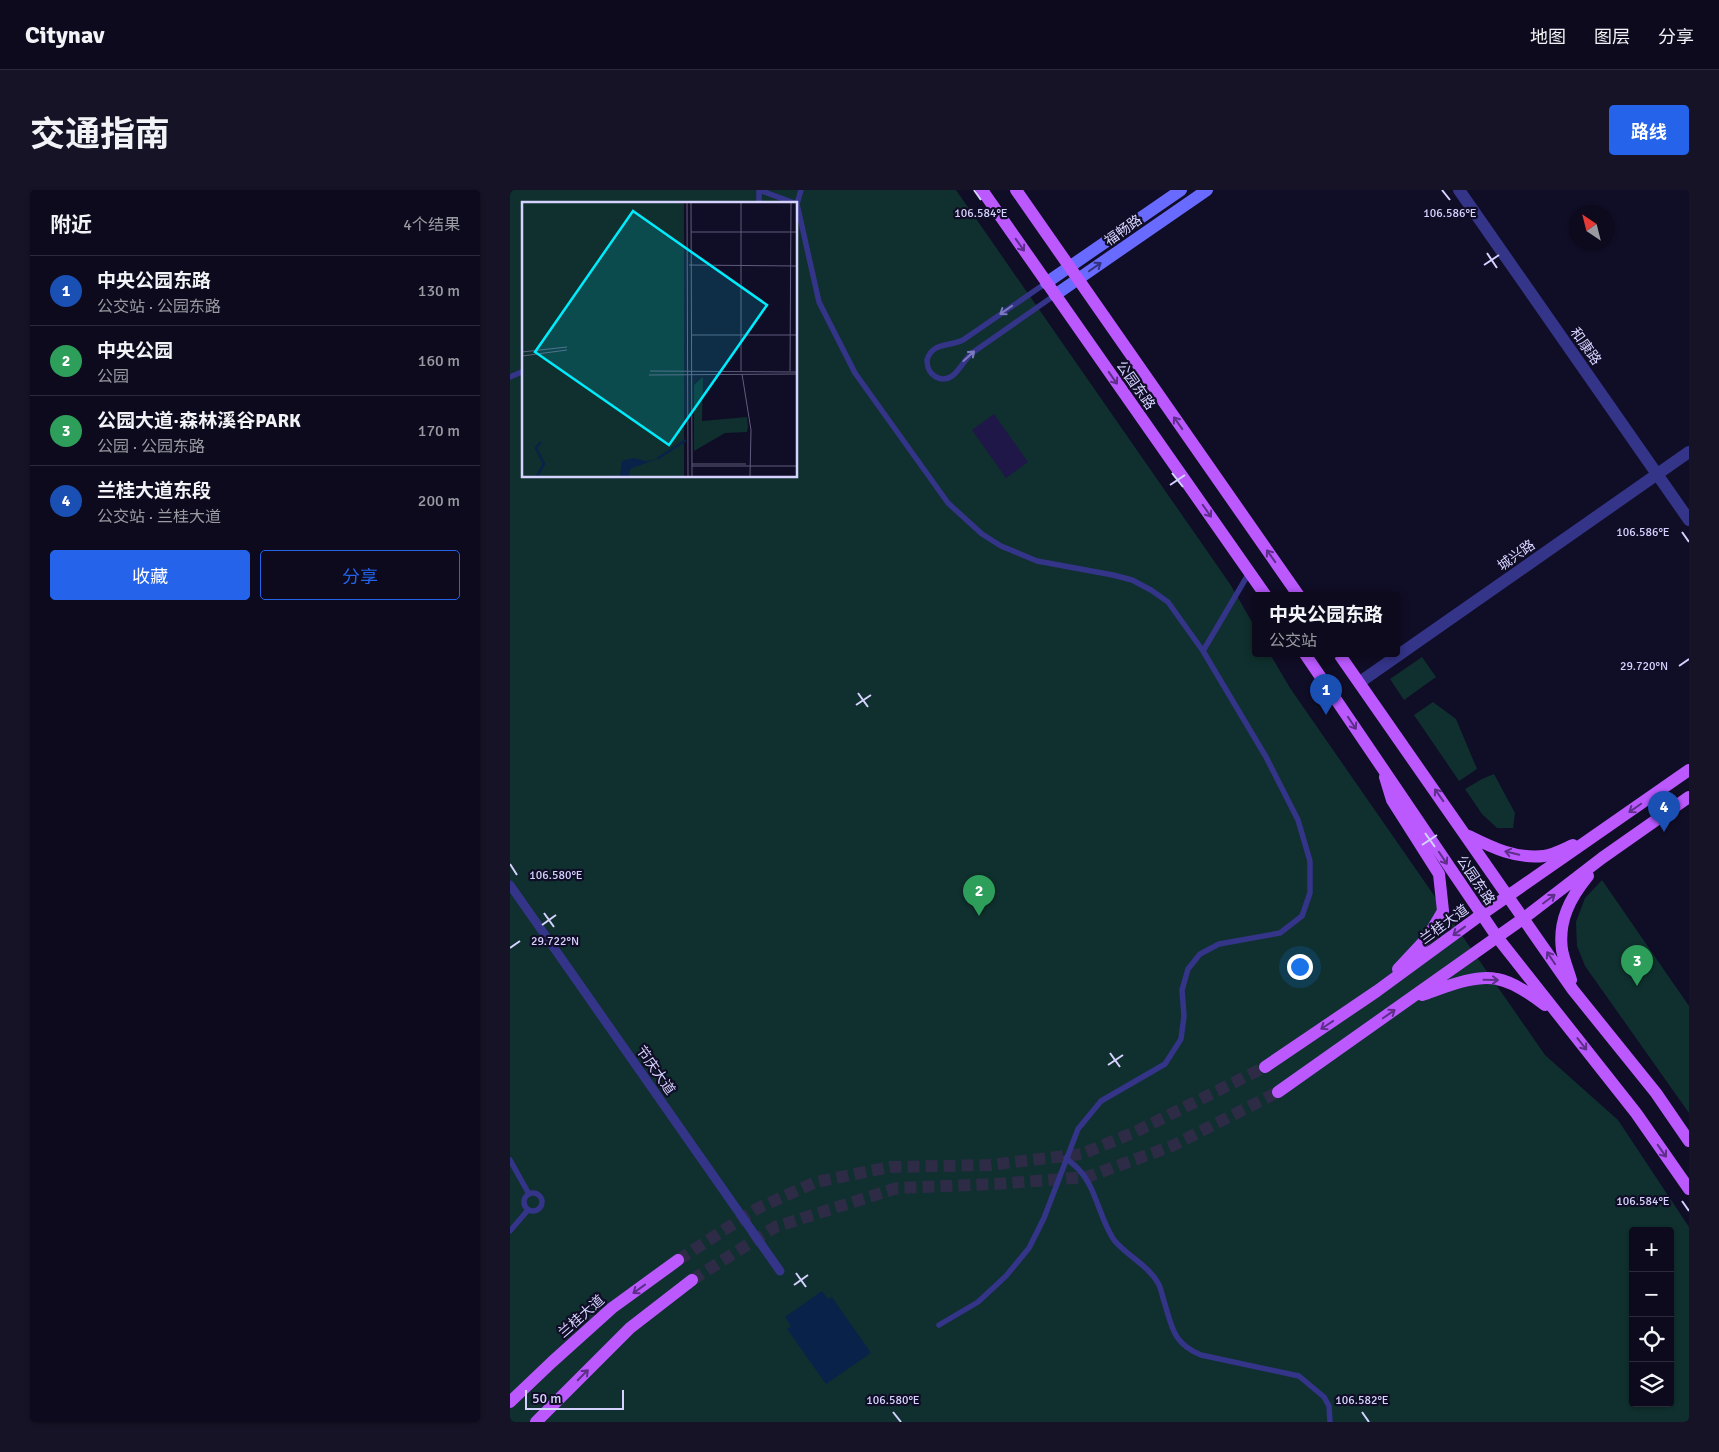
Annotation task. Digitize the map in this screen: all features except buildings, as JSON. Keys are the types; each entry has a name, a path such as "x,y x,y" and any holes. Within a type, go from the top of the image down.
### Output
{"main road":[{"name":"公园东路","path":"982,190 1263,592"},
{"name":"公园东路","path":"1016,190 1296,592"},
{"name":"福畅路","path":"1046,283 1181,190"},
{"name":"福畅路","path":"1055,295 1208,190"},
{"name":"公园东路","path":"1307,657 1497,937 1636,1113 1689,1190"},
{"name":"公园东路","path":"1342,657 1573,990 1656,1093 1689,1141"},
{"path":"1377,992 1427,938 1443,911 1439,874 1392,800 1381,765"},
{"name":"兰桂大道","path":"1265,1067 1377,992 1482,914 1689,770"},
{"path":"1278,1092 1524,918 1602,858 1689,796"},
{"path":"1466,835 1516,856 1544,856 1592,838"},
{"path":"1573,990 1562,950 1563,918 1574,893 1602,858"},
{"path":"1410,999 1468,980 1497,979 1536,998 1562,1018"},
{"name":"兰桂大道","path":"510,1402 612,1308 678,1260"},
{"path":"536,1422 630,1328 692,1280"},
{"path":"510,1389 536,1377"}],"street":[{"name":"和康路","path":"1459,190 1689,520"},
{"name":"城兴路","path":"1400,654 1689,452"},
{"name":"城兴路","path":"1360,682 1396,657"},
{"name":"节庆大道","path":"510,885 780,1271"}],"lane":[{"path":"759,202 759,190 792,202"},
{"path":"798,208 819,302 855,372 948,503 982,534 1001,546 1037,561 1132,580 1168,602 1203,651 1266,757 1298,820 1310,861 1310,893 1302,916 1280,933 1219,944 1200,954 1188,969 1182,990 1184,1016 1181,1040 1165,1064 1101,1101 1078,1130 1044,1218 1029,1248 1006,1276 978,1302 939,1325"},
{"path":"1046,283 963,340 956,344 936,346 931,350 927,360 930,372 939,378 950,378 972,352 1055,295"},
{"path":"510,377 522,372"},
{"path":"1203,651 1250,572"},
{"path":"1066,1158 1081,1172 1087,1181 1109,1231 1116,1242 1154,1277 1160,1285 1173,1332 1180,1342 1189,1350 1200,1355 1299,1376 1324,1397 1329,1406 1330,1422"},
{"path":"510,1160 529,1194"},
{"path":"529,1194 538,1194 542,1202 538,1210 532,1211 525,1207 524,1201 529,1194"},
{"path":"510,1231 528,1210"}],"green space":[{"path":"510,190 956,190 1230,584 1252,622 1252,657 1272,657 1290,688 1545,1055 1618,1120 1689,1227 1689,1422 510,1422"},
{"path":"1422,657 1436,677 1404,700 1390,679"},
{"path":"1433,702 1456,719 1477,769 1459,781 1414,715"},
{"path":"1494,774 1515,813 1513,828 1497,828 1482,814 1465,789"},
{"path":"1602,880 1689,1006 1689,1113 1585,966 1577,946 1576,922 1585,898"}],"water":[{"path":"822,1291 828,1299 832,1297 871,1353 826,1384 787,1329 791,1326 785,1317"}],"tunnel":[{"path":"678,1260 758,1208 816,1182 890,1167 989,1165 1082,1154 1135,1132 1265,1067"},
{"path":"692,1280 775,1227 897,1188 996,1184 1087,1177 1172,1146 1278,1092"}],"place":[{"name":"中央公园东路","path":"1326,715"},
{"name":"兰桂大道东段","path":"1664,832"},
{"name":"中央公园","path":"979,916"},
{"name":"公园大道·森林溪谷PARK","path":"1637,986"}]}
